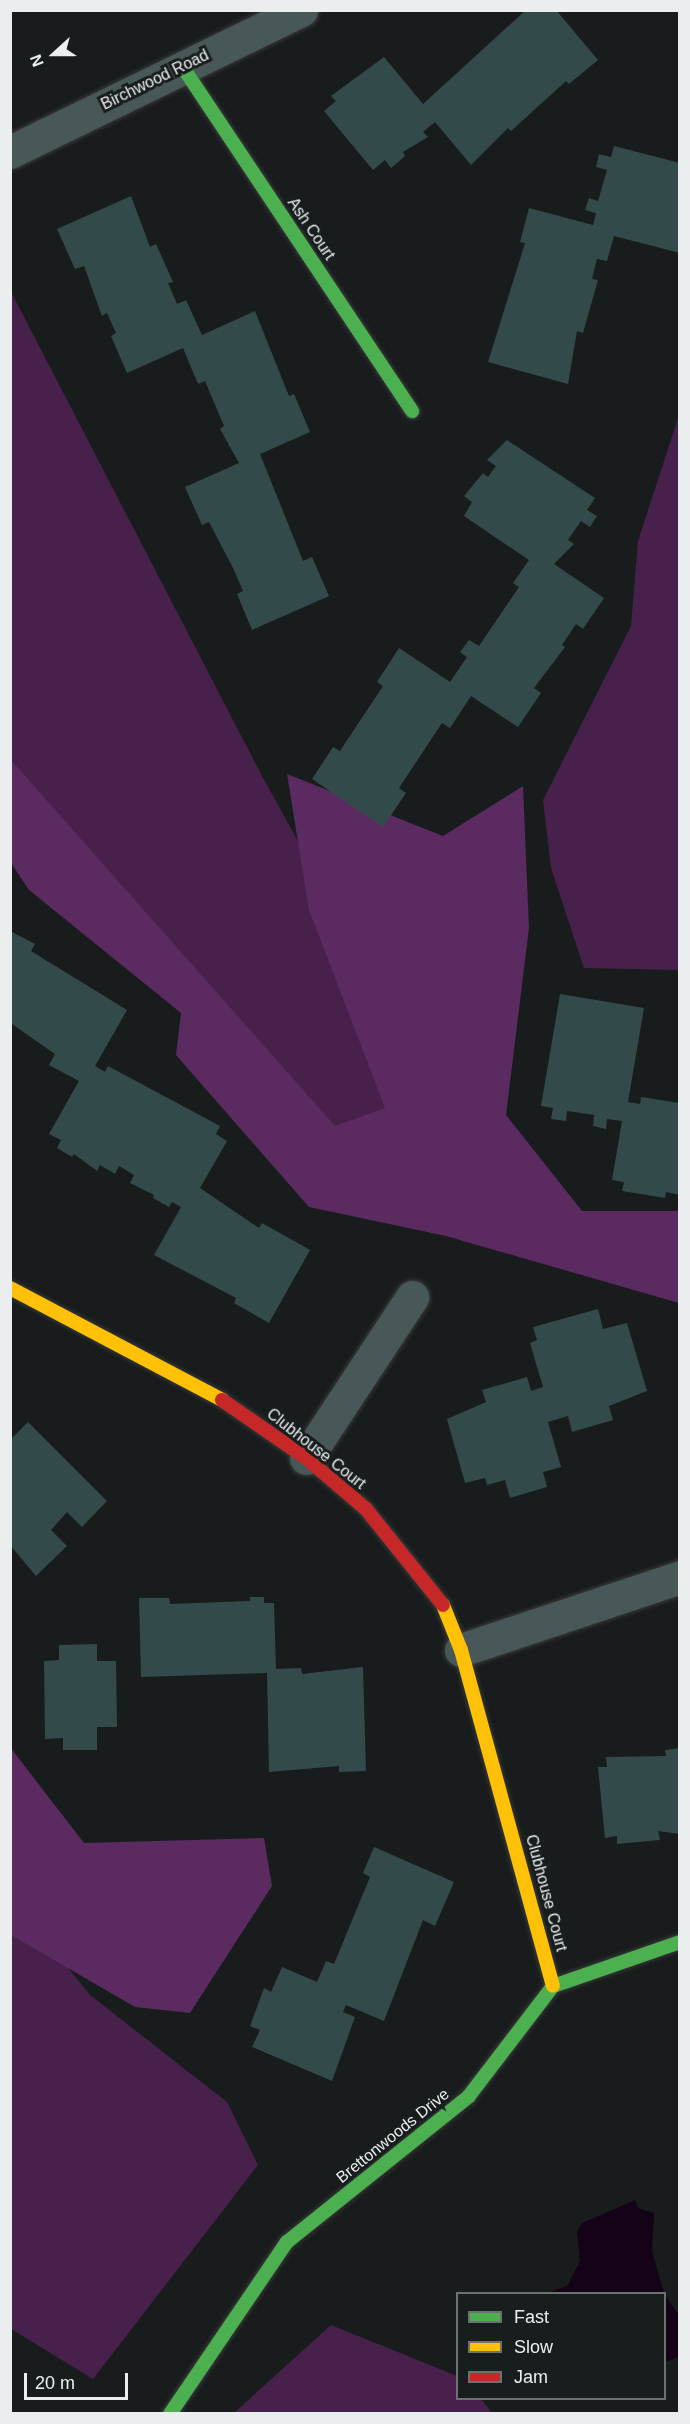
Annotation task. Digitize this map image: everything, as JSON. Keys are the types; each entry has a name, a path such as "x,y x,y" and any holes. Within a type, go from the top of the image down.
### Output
{"street":[{"name":"Birchwood Road","path":"10,152 182,66 301,10"},
{"name":"Ash Court","path":"182,66 412,411"},
{"name":"Clubhouse Court","path":"10,1288 197,1383 306,1458 366,1509 410,1559 444,1607 461,1650 553,1986"},
{"path":"306,1458 412,1297"},
{"path":"461,1650 680,1577"},
{"path":"553,1986 680,1942"},
{"name":"Brettonwoods Drive","path":"170,2414 287,2242 470,2096 553,1986"}],"shaded area":[{"path":"10,290 262,776 411,1046 431,1122 349,1165 11,792"},
{"path":"679,415 679,970 584,968 551,868 543,800 631,626 638,541"},
{"path":"10,759 335,1126 385,1108 309,910 287,774 443,836 523,786 529,928 506,1115 582,1211 679,1211 679,1303 446,1236 309,1207 176,1055 181,1013 29,890 11,863"},
{"path":"10,1747 84,1843 264,1838 272,1886 190,2013 135,2007 11,1935"},
{"path":"10,1896 90,1995 227,2102 258,2165 93,2379 11,2329"},
{"path":"635,2200 638,2208 654,2213 652,2251 664,2292 550,2292 567,2286 580,2261 577,2232 582,2223"},
{"path":"666,2296 680,2317 679,2357 666,2362"},
{"path":"331,2325 456,2376 456,2400 482,2400 492,2413 234,2413"}],"building":[{"path":"526,10 556,10 598,60 569,84 566,81 511,131 508,128 471,165 435,122 423,132 428,137 403,152 405,156 391,168 385,160 373,170 324,111 336,101 331,96 384,57 423,104"},
{"path":"614,146 680,163 680,253 614,236 607,261 597,259 592,279 598,280 583,333 577,331 568,384 488,362 525,243 520,242 529,208 593,225 596,213 585,210 589,198 598,201 607,170 596,167 599,154 611,157"},
{"path":"131,196 150,247 156,244 173,282 168,283 177,304 186,300 202,335 255,311 289,396 294,394 310,432 260,454 303,561 312,557 329,596 252,630 237,594 243,591 233,568 209,522 202,525 185,487 239,463 220,429 224,426 205,381 198,384 183,348 127,373 111,336 116,333 107,313 102,316 84,266 75,269 57,229"},
{"path":"507,440 595,498 587,510 597,516 590,527 581,521 568,540 574,544 554,564 604,598 583,629 576,624 562,645 565,647 534,688 541,693 518,727 471,696 450,728 442,723 399,788 406,793 383,827 312,779 333,747 340,751 383,686 377,682 399,648 450,682 467,657 460,652 469,640 479,646 519,587 513,583 529,560 464,516 472,502 464,496 483,473 488,477 496,466 487,460"},
{"path":"10,931 35,944 31,951 127,1010 95,1066 105,1072 108,1066 220,1126 216,1134 227,1141 200,1188 259,1228 262,1223 310,1250 269,1323 234,1303 236,1298 154,1255 181,1207 172,1202 169,1207 153,1198 154,1195 130,1183 134,1175 119,1166 115,1174 100,1165 97,1171 74,1154 72,1157 57,1148 61,1140 49,1134 79,1081 49,1065 55,1054 12,1024"},
{"path":"560,994 644,1008 628,1102 640,1104 641,1097 680,1103 680,1195 666,1192 665,1198 622,1191 624,1182 612,1180 622,1121 607,1119 606,1129 593,1126 594,1115 567,1111 566,1121 551,1119 553,1108 541,1106"},
{"path":"598,1309 603,1329 627,1323 647,1391 609,1406 613,1420 572,1432 568,1416 548,1422 561,1467 543,1472 547,1487 510,1498 505,1480 487,1485 485,1478 465,1483 447,1419 486,1402 482,1390 527,1377 531,1391 543,1387 530,1343 537,1340 533,1327"},
{"path":"28,1422 107,1501 82,1527 67,1512 51,1530 67,1546 36,1576 10,1545 10,1440"},
{"path":"250,1597 264,1597 264,1603 274,1603 276,1669 301,1668 302,1674 363,1667 366,1771 339,1772 339,1766 269,1772 267,1673 141,1677 139,1598 169,1598 170,1604 250,1601"},
{"path":"97,1644 97,1661 116,1661 117,1727 97,1727 97,1750 63,1750 63,1738 45,1739 44,1661 59,1660 59,1645"},
{"path":"680,1748 680,1834 658,1831 660,1840 617,1844 617,1836 605,1838 598,1767 607,1767 606,1757 666,1756 665,1750"},
{"path":"374,1847 454,1882 435,1926 423,1920 384,2021 346,2005 343,2012 355,2017 332,2081 252,2047 260,2030 250,2026 264,1988 271,1992 282,1967 317,1982 326,1961 334,1964 370,1877 363,1873"}],"traffic: fast":[{"path":"182,66 412,411"},
{"path":"170,2414 287,2242 469,2096 553,1986 680,1942"}],"traffic: slow":[{"path":"10,1288 222,1400"},
{"path":"443,1605 461,1650 553,1986"}],"traffic: jam":[{"path":"222,1400 306,1458 366,1509 443,1605"}]}
